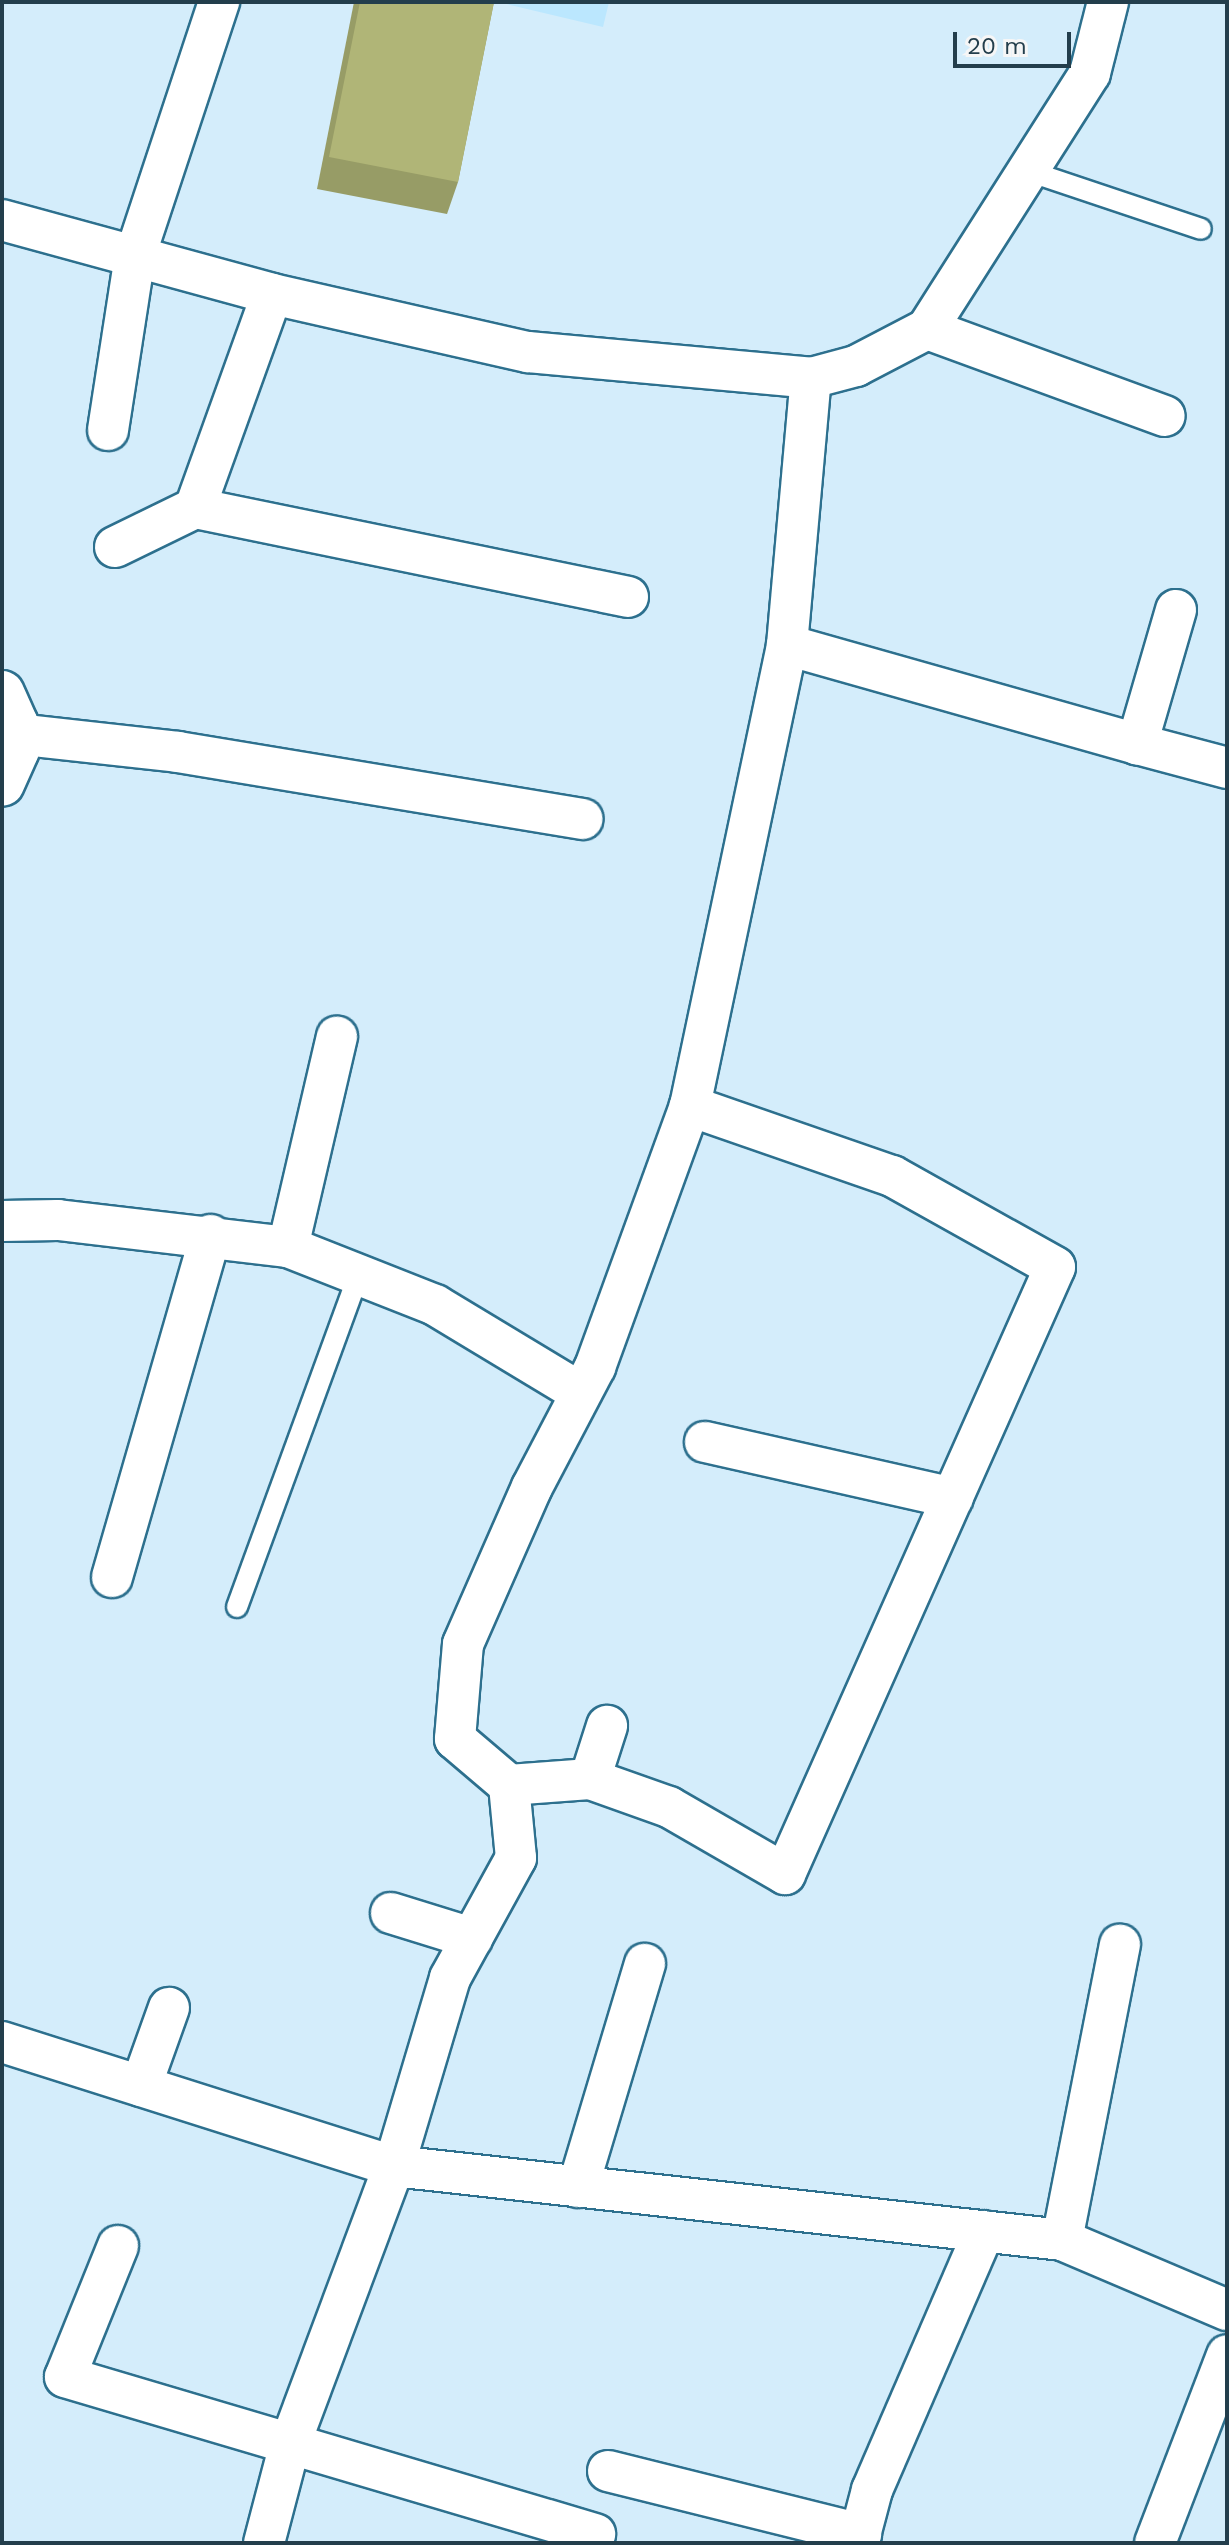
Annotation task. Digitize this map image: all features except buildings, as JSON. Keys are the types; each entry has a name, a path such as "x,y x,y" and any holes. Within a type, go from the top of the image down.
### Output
{"main road":[{"path":"2,693 16,734 17,750 2,784"}],"street":[{"path":"108,430 135,256 219,2"},
{"path":"2,220 272,294 528,352 811,378 856,366 927,329 1031,172 1090,73 1108,2"},
{"path":"195,508 272,294"},
{"path":"927,329 1165,416"},
{"path":"264,2543 290,2444 394,2166 450,1978 516,1858 509,1785 455,1739 463,1644 532,1487 581,1393 690,1106 787,645 811,378"},
{"path":"115,547 195,508 628,597"},
{"path":"1137,744 1176,610"},
{"path":"787,645 1227,768"},
{"path":"16,734 178,752 582,819"},
{"path":"288,1247 337,1037"},
{"path":"509,1785 590,1779 669,1807 785,1874 1055,1267 892,1176 690,1106"},
{"path":"2,1221 58,1220 211,1235 288,1247 435,1305 581,1393"},
{"path":"112,1577 211,1235"},
{"path":"705,1442 953,1498"},
{"path":"590,1779 607,1726"},
{"path":"391,1913 472,1938"},
{"path":"1062,2240 1120,1945"},
{"path":"578,2187 645,1964"},
{"path":"141,2086 169,2008"},
{"path":"2,2042 394,2166 1062,2240 1227,2310"},
{"path":"118,2246 65,2377 594,2538 611,2457 860,2538 872,2490 984,2231"},
{"path":"1155,2543 1227,2355"}],"lane":[{"path":"1031,172 1201,229"},
{"path":"237,1607 359,1273"}],"shaded area":[{"path":"498,2 609,2 603,27"}]}
